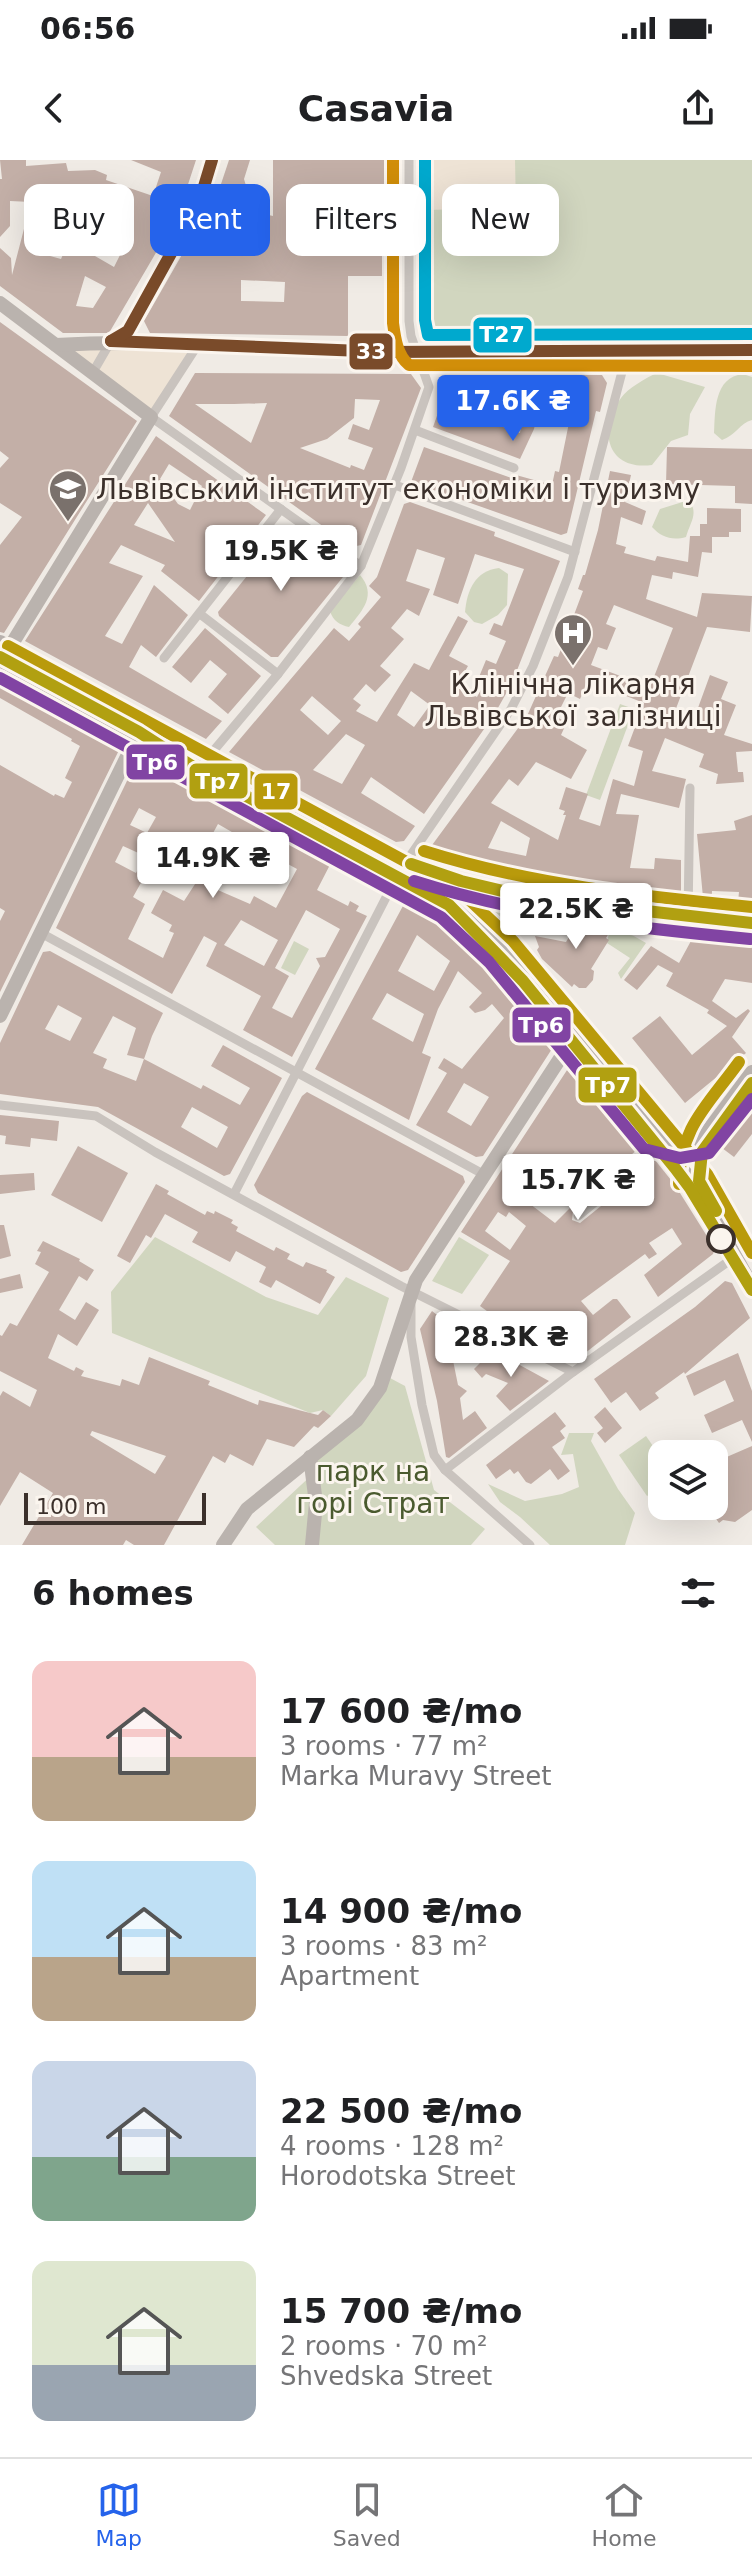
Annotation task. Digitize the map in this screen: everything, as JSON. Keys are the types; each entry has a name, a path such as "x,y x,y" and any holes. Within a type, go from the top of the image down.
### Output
{"main road":[{"path":"752,923 532,898 461,881 406,862 210,756 141,727 1,660 5,644 141,727 199,768 450,904 501,951 695,1184 752,1286"},
{"path":"501,951 503,932 511,915 532,898"},
{"path":"695,1184 695,1163 702,1139 752,1072"},
{"path":"656,1138 681,1142 702,1139"}],"street":[{"path":"93,372 111,341 128,331 199,203 212,160"},
{"path":"199,768 278,674 361,566 415,430 429,387 411,336 409,321 409,160"},
{"path":"0,303 151,417 361,566"},
{"path":"56,345 111,341 417,351 752,350"},
{"path":"5,644 197,346"},
{"path":"406,862 511,709 539,650 568,577 628,349"},
{"path":"415,430 514,468"},
{"path":"395,485 575,552"},
{"path":"164,658 281,509"},
{"path":"200,614 278,674"},
{"path":"0,1016 141,727"},
{"path":"688,917 690,788"},
{"path":"234,1194 397,876"},
{"path":"39,932 483,1174"},
{"path":"223,1545 247,1509 357,1420 380,1388 411,1290 574,1037"},
{"path":"0,1105 96,1116 155,1152 411,1290 573,1372"},
{"path":"578,1216 600,1198 603,1189 656,1138"},
{"path":"445,1470 573,1372 736,1256"},
{"path":"411,1290 411,1337 434,1455 445,1470 530,1545"},
{"path":"310,1457 316,1503 312,1545"}],"green space":[{"path":"419,160 752,160 752,341 485,336 434,339 423,336 421,256 426,256 426,184 420,184"},
{"path":"657,373 705,387 690,414 688,435 671,441 652,465 637,465 616,455 609,434 610,422 624,394"},
{"path":"743,374 752,377 752,420 722,440 714,433 718,396 726,381"},
{"path":"689,500 694,514 686,537 667,537 652,527 660,509"},
{"path":"499,568 508,574 507,605 498,615 482,624 474,622 465,612 470,589 478,577"},
{"path":"360,575 368,596 349,627 337,622 330,611"},
{"path":"620,704 634,709 600,800 586,795"},
{"path":"415,875 455,891 510,900 502,909 497,933 453,897 413,879"},
{"path":"606,920 646,943 621,979 618,973 630,958 607,943 609,933 603,929"},
{"path":"294,941 309,949 295,975 281,968"},
{"path":"155,1237 266,1297 318,1315 346,1277 389,1298 366,1376 331,1416 323,1410 310,1413 112,1333 111,1292"},
{"path":"459,1237 489,1255 462,1294 432,1281"},
{"name":"парк на горі Страт","path":"390,1378 405,1386 434,1490 485,1529 471,1545 275,1545 256,1527 316,1471 317,1457"},
{"path":"569,1433 594,1433 591,1441 635,1513 625,1545 550,1545 500,1502 488,1484 525,1501 562,1494 579,1487 573,1454 561,1455"},
{"path":"646,1436 649,1440 648,1495 647,1496 619,1455"}],"shaded area":[{"path":"420,160 515,160 516,184 442,184 442,210 426,210 426,184 420,184"},
{"path":"56,345 197,346 151,417"}],"building":[{"path":"0,160 26,160 26,166 66,163 68,171 95,170 107,175 106,180 118,184 24,184 24,202 10,201 10,226 0,237"},
{"path":"131,160 196,160 188,184 157,184 161,172"},
{"path":"229,160 250,160 246,184 221,184"},
{"path":"273,160 393,160 393,184 286,184 286,256 382,256 382,276 348,276 348,336 150,333 144,321 181,256 270,256","holes":["241,280 285,282 284,302 241,301"]},
{"path":"134,190 150,195 150,256 154,256 109,333 63,333 0,286 0,248 11,258 12,275 24,229 24,256 61,259 62,256 95,256 114,267 120,256 134,256","holes":["85,276 106,287 93,308 76,306"]},
{"path":"0,322 137,421 4,633 0,632 0,545 22,517 0,503 0,468 9,458 0,451"},
{"path":"195,373 411,374 421,388 361,545 352,547 169,416","holes":["355,399 380,400 369,430 353,424 348,439 373,448 364,470 351,465 350,468 300,448 327,439 354,418","267,403 251,443 195,404 234,404"]},
{"path":"458,375 602,375 607,383 600,412 596,411 567,533 561,535 411,482 424,447 514,479 516,475 552,485 555,471 559,472 573,403 548,401 547,407 539,406 534,429 520,459 433,427 450,379","holes":["500,406 524,408 520,433 495,424"]},
{"path":"156,436 266,515 199,601 161,571 165,565 121,545 109,563 143,576 105,636 122,644 154,585 188,615 156,657 141,645 129,667 222,721 206,739 25,641","holes":["169,464 202,486 190,510 178,504 160,479","148,503 175,542 134,525"]},
{"path":"667,447 752,449 752,504 735,503 735,486 666,484"},
{"path":"610,471 631,475 625,502 646,511 642,525 621,517 616,544 626,547 624,553 655,561 657,556 688,562 690,536 700,536 700,524 707,524 707,508 741,509 741,532 729,532 729,537 712,537 712,553 702,552 698,577 673,572 672,579 652,575 646,599 697,617 702,593 752,596 750,632 707,627 672,719 691,727 710,675 728,682 721,699 736,705 724,735 752,744 752,751 736,752 738,772 743,772 744,782 716,784 718,774 699,767 704,754 665,738 652,771 686,779 679,808 621,794 616,814 639,815 630,868 654,869 655,858 681,860 681,896 531,882 468,870 424,856 527,716 554,656 558,657 583,591 578,589 598,530","holes":["614,605 673,628 650,687 591,665 598,647 607,650 616,628 606,624","588,681 644,703 628,746 643,751 634,786 613,779 600,826 579,819 588,794 566,787 559,809 566,815 558,840 491,803 509,779 518,786 536,762 571,779 587,750 561,735 567,722 556,717 568,693 580,699","501,821 530,838 526,856 488,848"]},
{"path":"410,502 495,532 494,536 560,561 512,683 494,715 424,814 371,777 361,793 415,826 404,841 396,842 229,752 334,628 349,641 361,627 358,624 381,597 369,586 377,577 404,504","holes":["417,549 445,558 433,595 458,604 475,554 524,569 502,626 494,623 489,634 506,641 496,664 486,660 479,677 486,680 477,697 456,687 468,666 449,656 468,621 458,616 429,670 414,663 377,722 356,711 361,705 353,699 366,684 375,692 391,675 380,666 404,639 391,628 407,609 419,616 430,589 406,581","411,691 430,705 414,727 397,715","312,696 341,721 328,735 300,710","346,734 365,745 342,784 313,770"]},
{"path":"287,526 343,570 343,577 278,657 271,657 219,616 218,612"},
{"path":"205,628 261,676 228,714 208,697 227,674 210,660 191,683 172,667"},
{"path":"0,671 122,737 123,742 0,992 0,921 5,911 0,908 0,765 54,796 64,798 72,782 65,778 80,746 0,698"},
{"path":"145,753 334,857 317,890 348,906 350,901 359,906 356,911 367,916 292,1057 243,1030 261,996 206,966 217,943 204,936 172,994 56,928 139,756","holes":["139,808 156,817 147,833 130,825","218,824 244,839 240,847 258,857 262,850 297,869 276,908 254,896 250,904 197,881 184,901 163,890 151,913 172,925 169,931 174,933 163,958 128,939 145,904 133,897 156,856 190,875","123,846 145,856 136,873 115,862","306,910 340,929 325,957 316,958 320,966 292,1018 272,1008 289,976 275,968","241,920 278,940 264,966 224,945"]},
{"path":"752,815 752,904 738,902 739,892 712,891 711,908 704,908 697,834 736,830 734,821"},
{"path":"412,901 471,945 512,985 557,1041 483,1156 476,1157 416,1125 447,1073 438,1068 444,1058 462,1069 504,1018 492,1004 475,1013 469,1007 482,993 458,971 438,1009 422,1053 431,1057 409,1120 315,1069 404,904","holes":["417,935 450,961 434,991 398,971","387,993 424,1014 413,1042 372,1019","464,1083 489,1097 471,1126 447,1112"]},
{"path":"583,914 607,917 603,929 609,933 606,938 609,940 591,969 594,971 593,980 586,988 579,988 574,984 572,987 542,959 535,936 566,942"},
{"path":"698,928 752,935 752,983 725,979 712,1001 736,1018 748,1009 750,1011 732,1037 746,1053 685,1103 632,1038 660,1016 692,1055 727,1026 707,1013 709,1010 666,986 673,973 658,965 637,990 624,980 651,946 679,963"},
{"path":"50,951 163,1013 144,1059 201,1089 203,1085 240,1105 250,1088 211,1066 223,1045 282,1078 230,1174 224,1176 98,1107 0,1094 0,1043 43,952","holes":["58,1005 82,1018 70,1041 45,1029","113,1016 136,1028 127,1055 144,1059 136,1081 103,1068 107,1059 93,1053","192,1107 228,1127 217,1148 181,1127"]},
{"path":"571,1064 577,1064 643,1145 591,1188 594,1194 573,1211 572,1220 580,1223 606,1202 608,1205 629,1186 624,1179 650,1158 675,1185 715,1249 713,1254 658,1297 644,1275 682,1244 672,1228 649,1243 657,1254 649,1259 645,1254 581,1301 593,1315 617,1299 631,1317 575,1361 489,1317 491,1314 480,1306 510,1261 461,1232","holes":["552,1177 574,1204 555,1223 530,1204","498,1212 506,1217 509,1212 526,1226 510,1250 485,1231"]},
{"path":"307,1092 463,1176 465,1182 408,1270 401,1272 258,1193 254,1185"},
{"path":"752,1101 752,1134 734,1157 718,1145"},
{"path":"0,1115 59,1121 57,1141 31,1138 30,1147 5,1144 6,1136 0,1135"},
{"path":"78,1146 128,1173 102,1222 51,1195"},
{"path":"34,1173 35,1190 0,1194 0,1175"},
{"path":"156,1184 169,1191 167,1194 205,1215 207,1211 214,1214 215,1211 233,1220 231,1223 238,1227 236,1231 274,1251 276,1247 290,1254 287,1259 303,1267 306,1262 327,1270 335,1277 320,1304 276,1280 271,1288 259,1282 266,1267 236,1251 230,1262 192,1242 198,1232 165,1214 151,1238 146,1235 130,1263 117,1256"},
{"path":"0,1225 4,1225 11,1256 0,1259"},
{"path":"43,1241 80,1259 94,1270 87,1281 79,1276 59,1310 75,1320 86,1302 99,1310 77,1346 58,1334 48,1358 74,1371 76,1367 84,1371 81,1376 120,1386 122,1379 139,1385 149,1357 210,1381 208,1385 258,1405 259,1400 318,1415 323,1410 331,1416 318,1428 314,1426 294,1447 267,1439 253,1466 230,1454 225,1463 213,1456 164,1545 134,1545 126,1540 123,1545 22,1545 53,1493 20,1472 0,1506 0,1396 3,1391 30,1407 37,1390 0,1371 0,1335 10,1323 17,1326 49,1272 35,1264 41,1252 37,1251","holes":["92,1431 166,1456 155,1474 90,1435"]},
{"path":"20,1274 23,1288 0,1293 0,1279"},
{"path":"725,1281 732,1283 750,1318 685,1374 655,1393 659,1398 640,1411 626,1392 611,1403 594,1379 695,1307"},
{"path":"432,1311 451,1326 447,1331 458,1385 467,1391 460,1398 463,1420 475,1411 487,1428 449,1458 446,1457 420,1329"},
{"path":"493,1350 549,1381 510,1411 496,1396 508,1383 486,1374 482,1378 474,1369"},
{"path":"738,1353 752,1391 752,1442 742,1420 712,1433 704,1415 734,1401 725,1380 694,1396 686,1376"},
{"path":"605,1407 622,1428 605,1443 597,1433 603,1428 594,1417"},
{"path":"555,1412 566,1426 560,1431 565,1438 552,1447 570,1471 558,1480 550,1469 531,1484 518,1471 514,1474 510,1469 496,1479 486,1465"},
{"path":"752,1446 752,1510 735,1522 723,1520 728,1520 728,1456"}],"transit line":[{"name":"33","path":"111,341 128,331 199,203 212,160"},
{"path":"393,160 393,323 399,351 409,365 752,366"},
{"name":"Т27","path":"425,160 425,320 428,335 752,334"},
{"name":"33","path":"111,341 388,352 752,350"},
{"name":"17","path":"8,646 460,891 513,941 707,1174 752,1253"},
{"name":"Тр7","path":"0,657 139,732 198,770 449,905 523,981 675,1168 752,1290"},
{"name":"Тр6","path":"0,678 441,917 489,962 644,1149 680,1158 709,1153 752,1099"},
{"name":"17","path":"424,851 545,881 752,907"},
{"name":"Тр7","path":"411,864 461,881 532,898 752,923"},
{"name":"Тр6","path":"414,881 539,912 750,939"},
{"name":"17","path":"679,1184 680,1164 690,1132 739,1062"},
{"name":"Тр7","path":"716,1211 699,1181 702,1152 752,1083"}],"place":[{"name":"Львівський інститут економіки і туризму","path":"68,523"},
{"name":"Клінічна лікарня Львівської залізниці","path":"573,667"}]}
